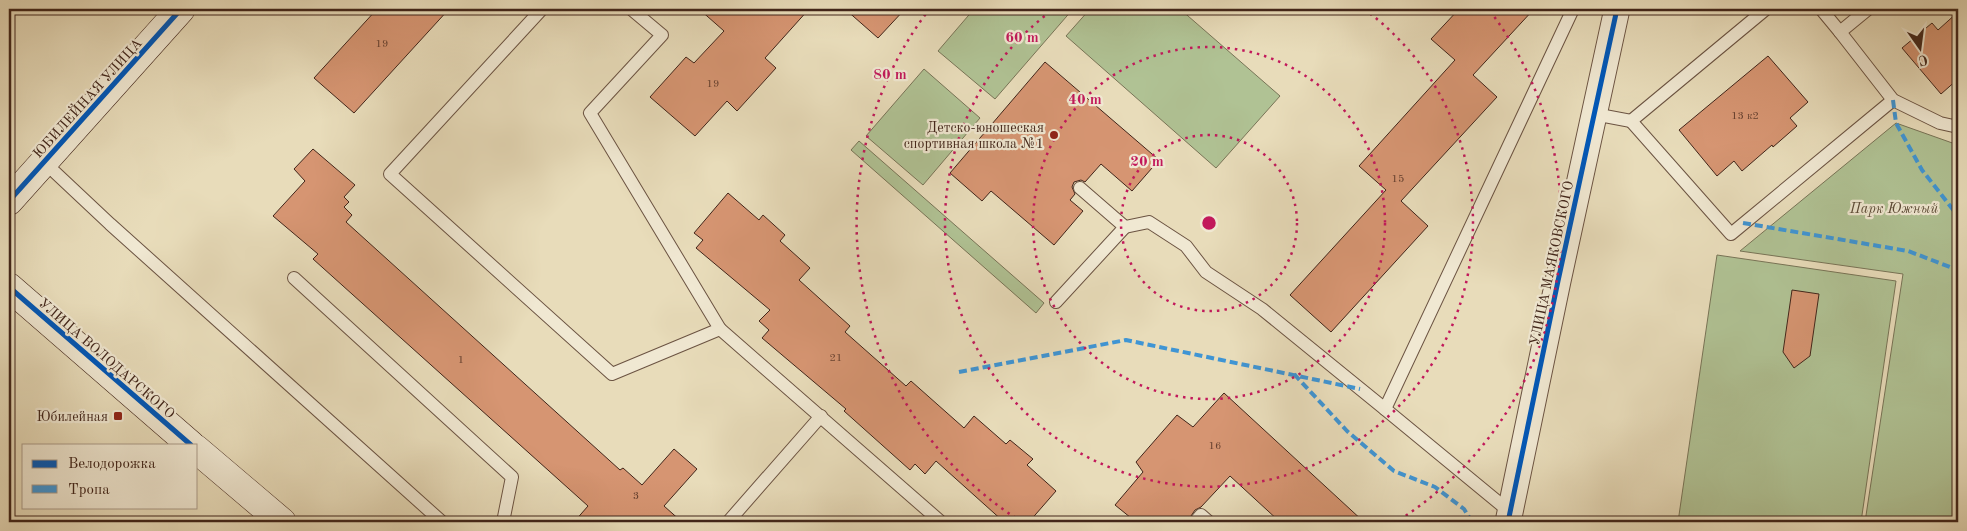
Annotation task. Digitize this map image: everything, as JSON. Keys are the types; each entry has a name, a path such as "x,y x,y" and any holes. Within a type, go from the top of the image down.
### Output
{"street":[{"name":"ЮБИЛЕЙНАЯ УЛИЦА","path":"9,201 181,9"},
{"name":"УЛИЦА МАЯКОВСКОГО","path":"1509,517 1617,9"},
{"name":"УЛИЦА ВОЛОДАРСКОГО","path":"9,287 190,444"},
{"path":"198,451 282,522"}],"lane":[{"path":"542,9 390,174 612,374 720,329"},
{"path":"631,9 662,35 590,113 720,329 941,522"},
{"path":"1386,409 1573,9"},
{"path":"1631,121 1766,9"},
{"path":"1821,9 1893,100 1940,123 1958,127"},
{"path":"1840,32 1868,9"},
{"path":"1594,114 1631,121 1731,234 1893,100"},
{"path":"44,162 110,224 442,522"},
{"path":"1080,188 1125,227"},
{"path":"1056,302 1125,227 1150,222 1186,246 1206,272 1262,309 1386,409 1509,517"},
{"path":"294,278 512,477 503,522"},
{"path":"728,522 821,416"},
{"path":"1195,522 1201,515 1209,522"}],"green space":[{"path":"974,9 1073,9 995,99 938,51"},
{"path":"1090,9 1180,9 1280,96 1216,168 1066,36"},
{"path":"924,69 980,118 923,185 866,136"},
{"name":"Парк Южный","path":"1896,123 1958,145 1958,522 1865,522 1903,274 1740,251"},
{"path":"859,141 1044,303 1036,313 851,150"},
{"path":"1717,255 1896,281 1861,522 1678,522"}],"building":[{"path":"377,9 449,9 354,113 314,78"},
{"path":"699,9 809,9 765,58 776,68 737,111 727,101 695,136 650,97 686,57 694,63 724,31"},
{"path":"845,9 905,9 878,38"},
{"path":"1459,9 1534,9 1473,75 1497,97 1401,201 1428,226 1331,332 1290,295 1386,190 1359,166 1455,60 1431,39"},
{"path":"1958,12 1958,79 1941,94 1902,48 1932,23 1938,30"},
{"path":"1768,56 1808,102 1790,118 1797,126 1773,147 1772,145 1742,171 1734,161 1717,176 1679,130"},
{"name":"Детско-юношеская спортивная школа №1","path":"1045,62 1159,160 1132,191 1101,164 1085,182 1081,180 1074,182 1072,187 1075,194 1070,200 1083,211 1054,245 991,191 982,201 950,173"},
{"path":"313,149 355,185 344,197 349,202 344,207 352,215 346,222 620,470 623,468 642,485 674,449 697,469 664,506 682,522 574,522 588,506 313,259 318,254 273,216 305,181 294,169"},
{"path":"728,193 759,220 763,215 785,235 780,241 810,268 799,280 850,326 845,332 906,386 911,381 964,428 974,416 1006,444 1010,440 1033,459 1027,465 1056,491 1029,522 1004,522 936,461 925,474 915,464 910,470 844,411 846,409 762,338 769,330 759,321 770,310 696,248 703,240 694,233"},
{"path":"1792,290 1819,294 1810,356 1794,368 1783,352"},
{"path":"1224,393 1364,522 1280,522 1230,476 1201,507 1195,510 1187,522 1136,522 1115,505 1143,472 1136,462 1177,415 1193,427"}],"marked path":[{"path":"1893,100 1896,123 1922,170 1958,216"},
{"path":"1743,223 1908,251 1958,270"},
{"path":"959,372 1126,340 1360,389"},
{"path":"1294,374 1347,431 1394,471 1435,487 1464,509 1472,522"}],"cycle path":[{"path":"9,201 181,9"},
{"path":"1508,522 1617,9"},
{"path":"9,287 190,444"}],"place":[{"name":"Детско-юношеская спортивная школа №1","path":"1054,135"},
{"name":"Юбилейная","path":"118,416"}]}
